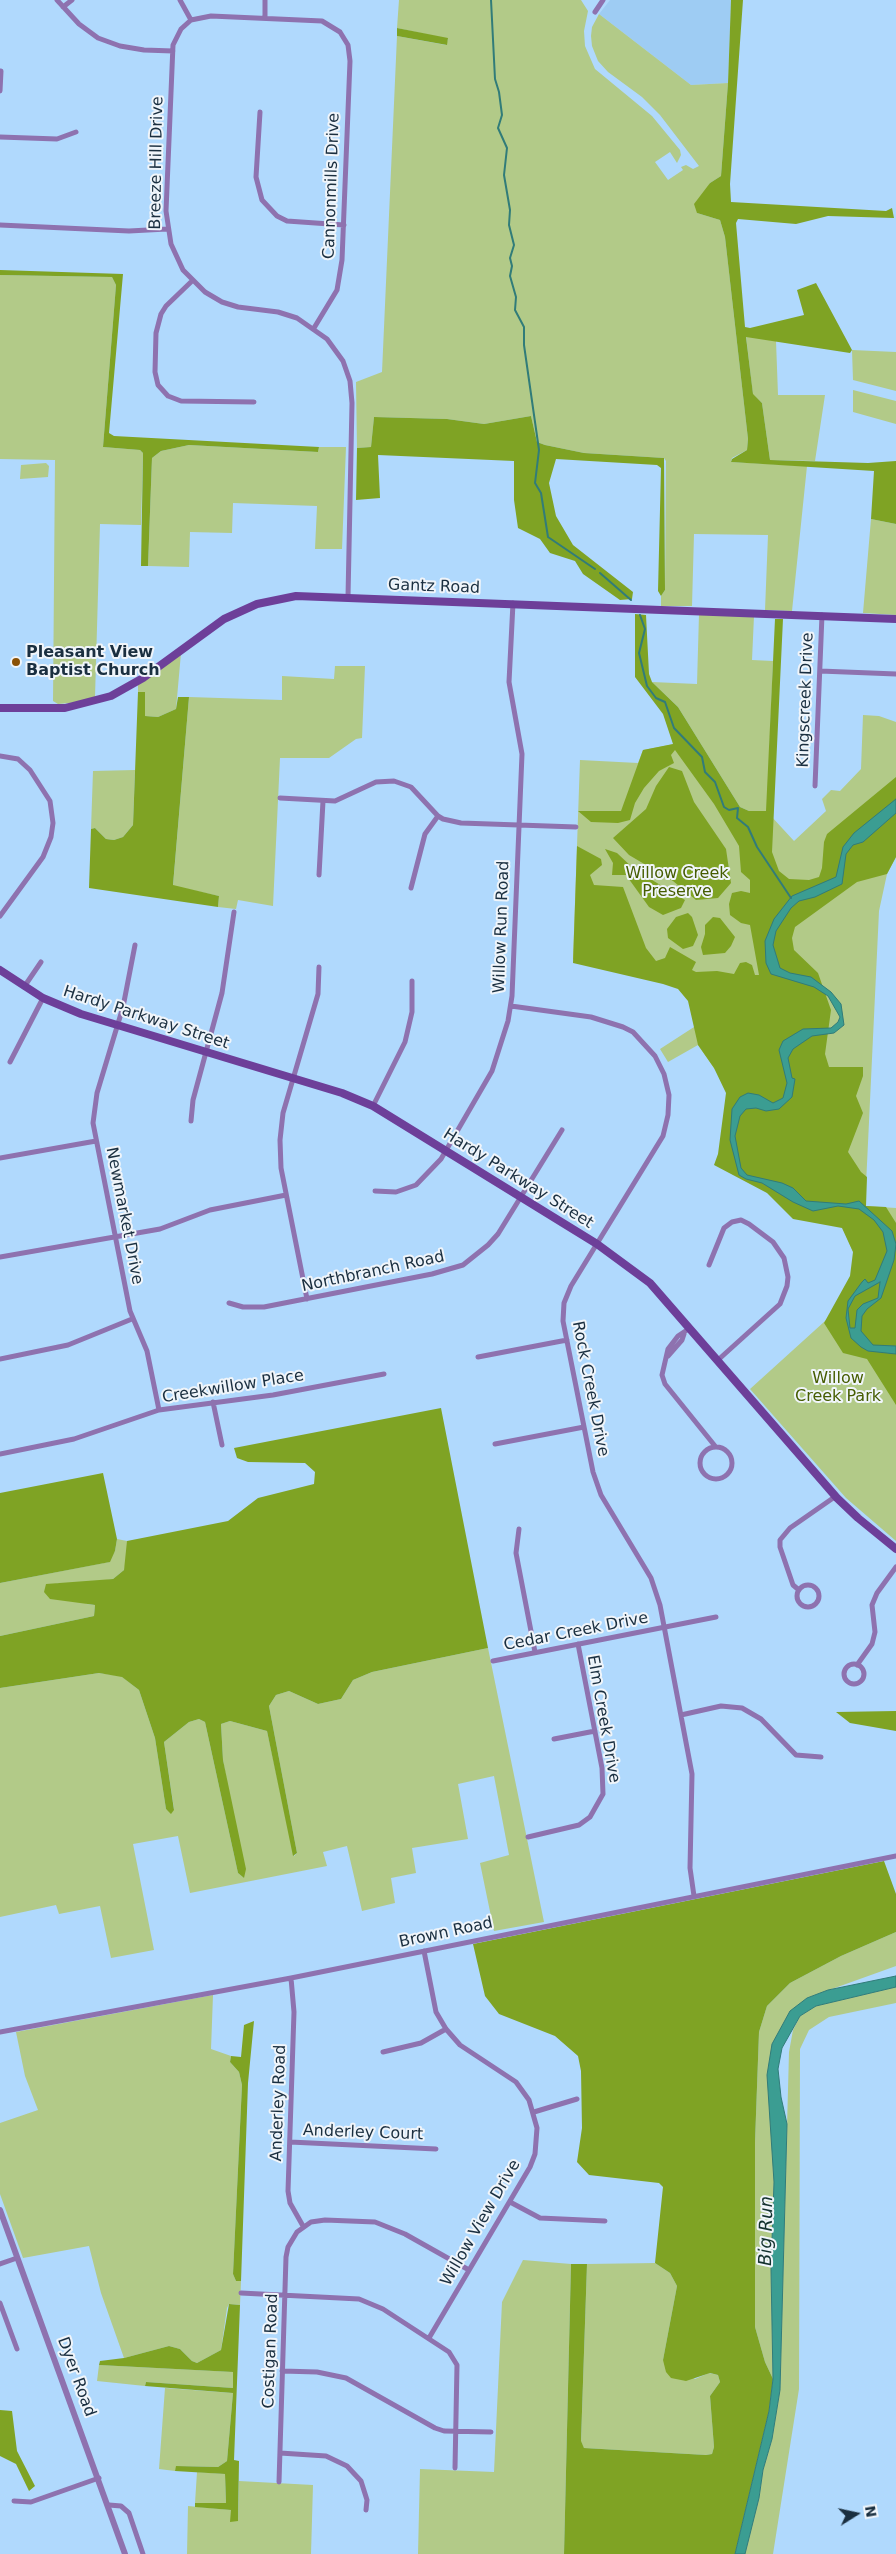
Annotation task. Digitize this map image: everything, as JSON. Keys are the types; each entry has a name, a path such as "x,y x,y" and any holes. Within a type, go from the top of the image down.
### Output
{"main road":[{"name":"Gantz Road","path":"0,708 49,709 76,706 98,700 132,685 210,627 256,604 296,596 896,619"},
{"name":"Hardy Parkway Street","path":"0,970 43,998 117,1026 342,1094 373,1106 598,1244 650,1283 687,1331 718,1360 836,1496 858,1518 896,1549"}],"street":[{"path":"57,0 62,7 98,38 128,47 173,51"},
{"path":"62,7 72,0"},
{"path":"180,0 190,20 211,16 265,17 265,0"},
{"path":"595,12 603,0"},
{"name":"Cannonmills Drive","path":"265,17 322,21 334,27 344,38 350,61 342,260 337,290 314,328"},
{"name":"Breeze Hill Drive","path":"190,20 177,34 173,51 167,229 176,258 192,281 222,302 238,308 278,312 297,318 314,328 336,350 343,361 350,381 352,404 348,597"},
{"path":"0,91 1,71"},
{"path":"260,112 256,178 262,200 277,216 287,221 344,225"},
{"path":"0,137 57,139 76,132"},
{"path":"0,225 129,231 167,229"},
{"path":"192,281 166,306 161,314 156,333 154,372 158,385 168,396 182,400 254,402"},
{"name":"Willow Run Road","path":"375,1191 396,1192 416,1185 441,1159 492,1071 502,1045 511,1006 522,754 508,682 513,603"},
{"name":"Kingscreek Drive","path":"815,786 822,615"},
{"path":"820,671 896,674"},
{"path":"0,756 18,759 30,770 50,801 53,823 51,837 43,857 0,916"},
{"path":"280,798 323,801 346,797 376,782 394,781 411,786 438,816 461,822 576,828"},
{"path":"319,875 323,801"},
{"path":"411,888 425,834 438,816"},
{"path":"191,1121 193,1100 222,993 234,912"},
{"name":"Newmarket Drive","path":"134,945 129,980 93,1108 93,1123 132,1319 147,1352 159,1410"},
{"path":"24,987 41,962"},
{"path":"307,1299 281,1168 280,1140 283,1113 318,994 319,967"},
{"path":"373,1106 405,1042 412,1012 412,981"},
{"path":"10,1062 43,998"},
{"name":"Rock Creek Drive","path":"511,1006 591,1017 623,1026 633,1032 647,1046 664,1074 669,1105 663,1136 571,1286 564,1303 563,1321 593,1472 601,1494 651,1578 660,1605 692,1774 690,1868 694,1896"},
{"name":"Northbranch Road","path":"229,1303 243,1307 264,1307 432,1274 463,1265 488,1245 562,1130"},
{"path":"0,1158 96,1141"},
{"path":"0,1258 116,1238 175,1224 210,1210 286,1195"},
{"path":"709,1265 724,1228 732,1222 741,1220 773,1242 784,1258 788,1277 788,1286 780,1304 718,1360"},
{"path":"0,1359 68,1344 132,1319"},
{"path":"687,1331 678,1336 668,1350 668,1356 662,1368 665,1384 715,1446 733,1460 733,1465 723,1480 718,1481 700,1471 698,1466 705,1450 715,1446"},
{"path":"478,1357 567,1340"},
{"name":"Creekwillow Place","path":"0,1454 74,1439 159,1410 273,1395 384,1374"},
{"path":"213,1402 222,1445"},
{"path":"495,1444 584,1427"},
{"path":"799,1590 793,1584 780,1546 780,1540 790,1528 836,1496"},
{"path":"519,1529 516,1553 535,1652"},
{"path":"858,1665 874,1638 872,1605 877,1593 896,1567"},
{"path":"804,1585 815,1587 819,1593 816,1603 806,1606 800,1603 797,1596 799,1590 804,1585"},
{"name":"Cedar Creek Drive","path":"493,1661 716,1617"},
{"name":"Elm Creek Drive","path":"528,1837 579,1825 590,1817 603,1794 604,1781 578,1644"},
{"path":"681,1714 721,1706 742,1708 761,1719 796,1755 820,1757"},
{"path":"554,1738 595,1731"},
{"name":"Brown Road","path":"0,2032 291,1978 896,1856"},
{"name":"Willow View Drive","path":"424,1951 436,2012 446,2029 460,2045 516,2082 529,2100 534,2112 537,2128 535,2154 530,2167 429,2338"},
{"name":"Anderley Road","path":"291,1978 294,2012 290,2203 303,2226"},
{"path":"383,2052 421,2043 446,2029"},
{"path":"534,2112 577,2099"},
{"name":"Anderley Court","path":"290,2142 436,2149"},
{"path":"510,2202 540,2218 604,2221"},
{"name":"Dyer Road","path":"0,2210 109,2505 125,2554"},
{"path":"303,2226 311,2222 325,2220 375,2222 398,2230 469,2270"},
{"name":"Costigan Road","path":"279,2482 288,2247 296,2232 303,2226"},
{"path":"0,2264 17,2258"},
{"path":"241,2293 359,2299 383,2309 449,2352 457,2365 455,2468"},
{"path":"0,2303 17,2349"},
{"path":"282,2371 317,2372 346,2378 434,2428 456,2432 491,2432"},
{"path":"280,2453 326,2456 347,2466 361,2481 367,2500 366,2510"},
{"path":"14,2501 31,2502 99,2478"},
{"path":"109,2505 121,2506 128,2513 143,2554"}],"shaded area":[{"path":"610,0 731,0 728,83 691,85 599,14"},
{"path":"896,799 896,813 863,842 853,845 846,854 842,884 815,897 799,901 791,908 776,931 773,945 780,968 790,973 811,977 831,992 841,1004 844,1025 834,1033 812,1036 793,1049 788,1058 792,1078 795,1079 792,1097 779,1109 766,1111 756,1108 746,1109 740,1116 735,1136 741,1168 747,1175 782,1183 793,1188 806,1201 846,1204 859,1201 892,1231 896,1244 894,1260 881,1298 867,1309 862,1316 861,1331 873,1345 896,1346 896,1354 868,1351 861,1347 851,1338 846,1318 848,1301 865,1279 868,1283 875,1280 887,1251 883,1232 874,1220 859,1209 838,1206 813,1211 793,1202 762,1183 746,1179 739,1175 730,1140 732,1109 740,1097 748,1093 759,1095 773,1103 783,1098 787,1083 779,1050 783,1041 803,1029 831,1028 838,1022 840,1017 828,996 814,987 771,974 766,963 765,941 774,919 792,896 836,877 843,847 854,833","holes":["880,1282 878,1298 863,1304 857,1310 855,1328 850,1328 848,1309 855,1296"]},
{"path":"896,1976 896,1987 816,2006 800,2016 782,2048 778,2069 781,2097 787,2124 780,2390 772,2439 763,2470 759,2498 745,2554 735,2554 769,2411 773,2379 771,2270 774,2182 767,2075 772,2044 790,2011 807,1998 828,1990"}],"green space":[{"path":"399,0 581,0 588,11 584,31 585,46 595,69 652,116 680,150 681,155 677,163 670,152 655,162 668,180 683,170 681,167 686,165 693,169 699,166 660,115 642,97 608,72 598,61 592,46 591,36 592,27 599,14 691,85 728,83 721,176 710,183 697,213 720,220 725,237 748,439 747,450 732,458 731,462 807,466 792,611 765,610 768,535 694,534 692,606 661,606 661,596 665,590 666,461 664,458 584,453 545,445 537,442 531,416 484,424 447,419 374,417 371,447 357,448 356,382 382,372 397,36 446,45 448,39 397,28"},
{"path":"731,0 743,0 730,184 731,202 886,211 892,208 894,218 828,216 796,224 738,219 736,223 745,327 750,328 804,315 797,290 816,283 852,350 850,353 746,337 753,394 762,403 770,460 868,463 896,461 896,524 871,519 874,471 731,462 732,459 747,450 748,439 725,237 720,220 697,213 694,204 710,183 721,176 728,83"},
{"path":"397,28 448,38 447,45 397,36"},
{"path":"0,270 123,274 109,433 114,436 319,447 318,452 189,445 161,451 152,458 148,566 141,566 143,453 140,450 103,447 116,285 112,277 0,275"},
{"path":"0,275 112,277 116,285 103,447 140,450 143,453 141,525 100,524 95,697 80,702 58,704 53,701 55,460 0,459"},
{"path":"746,336 776,341 778,395 825,395 815,461 770,460 762,403 753,395"},
{"path":"852,350 896,352 896,391 853,380"},
{"path":"853,390 896,401 896,424 853,412"},
{"path":"531,416 537,442 545,445 584,453 664,458 665,590 661,596 658,591 661,468 657,465 556,459 549,483 556,516 573,545 633,592 632,599 620,600 583,574 575,561 550,553 540,539 518,528 514,500 514,461 378,455 380,498 356,500 357,448 371,447 374,417 447,419 484,424"},
{"path":"189,445 318,452 319,447 346,447 342,549 315,549 317,506 233,503 232,533 190,532 189,567 148,566 152,458 161,451"},
{"path":"46,463 49,466 48,477 20,479 21,465"},
{"path":"871,519 896,524 896,615 863,613"},
{"path":"635,614 646,615 649,674 652,682 678,707 740,807 749,811 766,811 775,619 783,619 772,852 779,871 789,879 809,880 819,877 827,834 896,777 896,857 887,874 857,882 795,927 792,938 794,950 818,973 831,1010 825,1054 829,1067 863,1067 863,1076 856,1096 863,1113 848,1152 861,1172 867,1177 866,1206 886,1207 896,1223 896,1405 867,1359 843,1353 824,1323 850,1276 853,1252 842,1228 793,1219 767,1193 714,1165 718,1154 726,1093 714,1068 698,1045 688,1001 678,989 663,984 573,963 577,846 601,859 602,865 590,875 594,885 623,887 646,948 656,961 665,958 670,947 696,962 692,970 696,972 717,971 734,974 740,963 746,962 752,965 755,975 759,975 750,925 741,923 730,915 729,904 732,893 741,891 750,893 750,880 741,872 739,846 714,804 675,750 671,755 674,763 659,771 644,788 635,803 630,820 618,823 591,822 578,811 621,811 643,750 673,744 663,714 635,677"},
{"path":"699,614 754,616 752,660 773,661 767,811 749,811 740,807 678,707 652,682 697,684"},
{"path":"181,653 176,709 158,717 145,716 145,692 138,692 138,685"},
{"path":"335,666 365,666 362,738 356,739 329,758 280,758 273,906 238,900 236,909 218,907 219,896 173,886 189,697 282,700 282,676 334,679"},
{"path":"138,692 145,692 145,716 158,717 176,709 178,697 189,697 173,885 219,896 218,907 89,888 91,829 95,828 106,839 114,840 123,837 133,825"},
{"path":"863,715 879,716 896,722 896,857 887,874 879,911 865,1206 896,1208 896,1541 846,1498 750,1389 867,1283 835,1211 728,1088 698,1045 668,1062 660,1049 694,1027 702,978 573,959 580,760 638,763 643,750 695,740 740,813 771,816 794,841 826,811 822,799 831,790 840,791 861,769"},
{"name":"Willow Creek Preserve","path":"669,767 682,771 694,802 726,849 731,883 718,898 696,900 673,881 629,855 613,838 646,809 656,786"},
{"path":"135,770 133,825 123,837 114,840 106,839 95,828 91,829 93,771"},
{"path":"605,849 617,853 634,869 685,900 681,908 663,915 649,907 626,875 612,875 613,863"},
{"path":"688,913 692,917 698,935 693,946 683,949 668,938 667,929 676,917"},
{"path":"713,917 720,918 735,937 725,953 703,955 701,947 705,934 705,925"},
{"path":"441,1408 488,1648 372,1672 353,1680 341,1699 318,1704 289,1691 276,1695 269,1706 297,1853 293,1856 267,1731 230,1721 221,1724 223,1760 246,1869 244,1878 238,1873 205,1722 199,1719 189,1722 164,1742 174,1810 171,1814 166,1809 155,1738 139,1690 122,1677 99,1673 0,1688 0,1636 94,1616 95,1605 50,1599 44,1592 46,1584 113,1579 124,1570 127,1541 228,1521 258,1498 314,1484 315,1472 305,1463 248,1462 237,1458 234,1448"},
{"path":"103,1473 117,1539 115,1551 110,1562 0,1583 0,1493"},
{"path":"117,1539 127,1541 127,1559 124,1570 113,1579 89,1583 56,1583 87,1604 95,1605 94,1616 0,1636 0,1583 109,1562 115,1551"},
{"path":"488,1648 544,1922 494,1931 480,1863 509,1855 494,1776 458,1784 468,1839 412,1848 416,1873 391,1878 395,1903 362,1911 347,1846 323,1852 327,1866 190,1893 178,1836 133,1844 154,1950 111,1958 100,1906 59,1914 56,1905 0,1917 0,1688 99,1673 121,1676 139,1690 155,1738 166,1809 171,1813 174,1809 164,1742 189,1722 199,1719 205,1722 238,1873 244,1878 223,1760 221,1724 230,1721 267,1731 294,1856 297,1853 269,1706 276,1695 289,1691 318,1704 341,1699 353,1680 372,1672"},
{"path":"896,1711 896,1731 850,1723 836,1712"},
{"path":"884,1861 896,1894 896,1932 841,1956 790,1983 767,2006 759,2032 755,2142 755,2327 765,2362 773,2379 769,2411 735,2554 564,2554 571,2264 587,2264 581,2441 584,2448 712,2454 714,2447 710,2396 720,2382 718,2375 710,2373 686,2381 671,2378 666,2372 663,2360 677,2286 670,2273 655,2263 663,2187 659,2183 589,2175 577,2162 582,2128 581,2071 578,2056 555,2036 499,2014 485,1996 473,1944"},
{"path":"896,1932 896,1966 807,1998 772,2044 774,2182 771,2270 773,2379 765,2362 755,2327 755,2142 759,2032 767,2006 790,1983 841,1956"},
{"path":"896,1987 896,2003 829,2017 809,2030 800,2049 799,2389 773,2554 745,2554 759,2498 763,2470 772,2439 780,2390 789,2052 793,2030 800,2016 816,2006"},
{"path":"213,1995 211,2049 231,2056 230,2062 239,2072 242,2085 233,2274 236,2281 241,2281 240,2305 229,2304 227,2308 221,2350 197,2363 192,2361 180,2349 169,2346 124,2358 101,2293 89,2246 23,2258 0,2194 0,2123 38,2110 25,2076 16,2032"},
{"path":"254,2021 248,2083 241,2281 236,2281 233,2274 242,2085 239,2072 230,2062 231,2056 241,2057 244,2025"},
{"path":"523,2260 571,2264 564,2554 418,2554 420,2469 494,2472 502,2302"},
{"path":"655,2263 670,2273 677,2286 663,2360 695,2379 709,2373 718,2375 720,2382 710,2396 714,2447 712,2454 584,2448 581,2442 587,2264"},
{"path":"229,2304 240,2305 234,2460 239,2461 238,2521 230,2522 231,2510 195,2507 195,2503 226,2503 225,2474 175,2471 176,2466 218,2467 227,2461 233,2393 145,2386 146,2382 233,2388 233,2372 99,2365 100,2361 124,2358 169,2346 180,2349 192,2361 197,2363 221,2350"},
{"path":"99,2365 234,2372 233,2388 146,2382 145,2386 97,2381"},
{"path":"165,2388 233,2393 227,2461 218,2467 177,2466 175,2471 159,2469"},
{"path":"0,2410 12,2411 17,2451 35,2486 29,2491 16,2464 0,2456"},
{"path":"197,2472 225,2474 226,2503 195,2503"},
{"path":"239,2481 313,2485 311,2554 187,2554 188,2506 231,2510 238,2521"}],"waterway":[{"path":"491,0 495,79 502,115 498,128 507,148 504,175 510,210 509,225 514,245 510,258 512,266 510,276 516,297 515,310 524,327 524,345 539,450 535,483 541,493 548,537 595,569"},
{"path":"600,573 631,600"},
{"path":"640,615 645,629 639,653 647,686 656,698 665,702 674,728 702,757 705,772 715,782 724,807 729,810 738,808 737,818 748,827 757,847 791,898"}],"place":[{"name":"Pleasant View Baptist Church","path":"16,662"}],"park label":[{"name":"Willow Creek Park","path":"838,1388"}],"water label":[{"name":"Big Run","path":"767,2231"}]}
